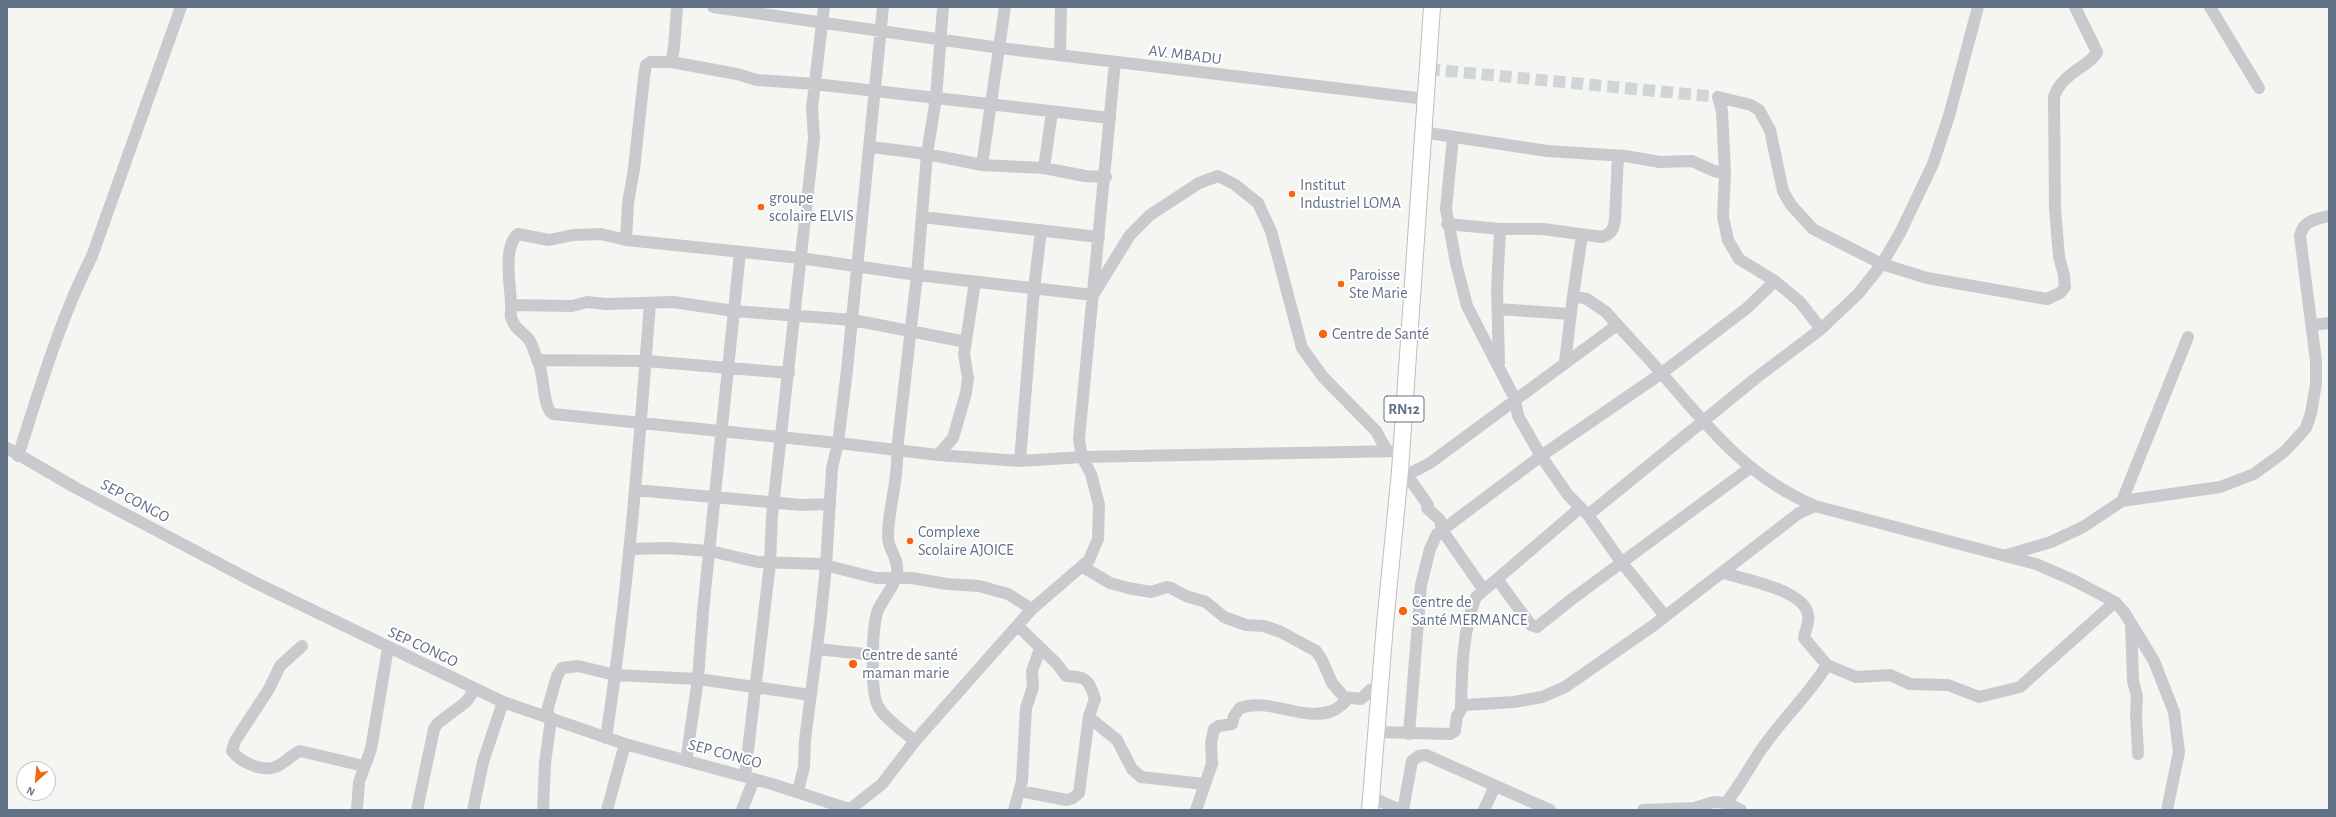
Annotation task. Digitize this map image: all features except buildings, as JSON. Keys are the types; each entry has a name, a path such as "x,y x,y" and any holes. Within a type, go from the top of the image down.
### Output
{"main road":[{"name":"RN12","path":"1371,803 1380,688 1404,473 1394,451 1426,99 1432,7"}],"street":[{"path":"18,455 56,340 74,292 92,256 181,7"},
{"path":"671,62 674,48 677,7"},
{"name":"AV. MBADU","path":"713,7 765,11 823,22 1000,48 1426,99"},
{"path":"742,810 749,778 754,686 770,563 800,258 814,138 812,108 824,7"},
{"path":"798,791 804,767 826,566 832,468 838,443 853,320 883,7"},
{"path":"915,741 878,707 873,694 874,655 872,646 878,611 895,578 897,560 888,539 898,465 897,450 917,275 927,154 936,98 943,7"},
{"path":"982,165 1005,7"},
{"path":"1060,54 1061,7"},
{"path":"1377,732 1452,734 1455,731 1457,716 1460,708 1463,658 1469,614 1476,597 1483,589 1497,580 1584,511 1704,422 1756,378 1821,329 1858,294 1882,264 1900,233 1933,164 1951,109 1978,7"},
{"path":"1821,329 1800,302 1775,281 1739,259 1728,240 1723,217 1725,173 1722,112 1718,97 1751,105 1759,110 1770,130 1783,191 1791,205 1814,229 1882,264 1927,278 2047,299 2060,293 2065,287 2064,275 2059,257 2055,209 2052,106 2055,93 2061,83 2075,70 2094,57 2097,52 2075,7"},
{"path":"2210,7 2259,88"},
{"path":"626,240 628,203 634,169 636,131 645,68 650,62 671,62 737,74 757,80 876,90 1110,118"},
{"path":"850,810 882,784 915,741 1032,609 1083,568 1095,549 1099,505 1092,474 1082,456 1079,440 1106,177 1115,62"},
{"path":"1044,168 1052,112"},
{"path":"1422,132 1547,151 1618,156 1660,162 1692,161 1714,171 1725,173"},
{"path":"1453,137 1446,209 1447,224 1467,306 1515,399 1518,416 1542,456 1622,563 1665,616"},
{"path":"870,148 927,154 982,165 1044,168 1085,176 1106,177"},
{"path":"1447,224 1500,229 1543,229 1602,237 1608,235 1614,227 1618,156"},
{"path":"1093,295 1130,235 1150,215 1211,177 1218,176 1225,178 1258,204 1266,217 1302,348 1325,379 1394,451"},
{"path":"2007,555 2051,542 2083,527 2122,501 2220,487 2254,474 2284,452 2306,428 2311,413 2316,368 2313,325 2300,236 2302,228 2307,223 2329,216"},
{"path":"922,217 1099,237"},
{"path":"1499,368 1498,309 1500,229"},
{"path":"1020,461 1034,289 1041,230"},
{"path":"1093,295 917,275 800,258 626,240 601,234 573,235 549,240 518,234 514,238 508,280 512,305 511,317 518,331 531,343 544,379 548,412 553,414 722,433 782,437 938,455 1020,461 1082,456 1394,451"},
{"path":"1565,362 1570,314 1582,234"},
{"path":"686,761 698,679 740,252"},
{"path":"1409,734 1421,585 1433,538 1542,456 1662,373 1747,308 1775,281"},
{"path":"938,455 953,438 966,392 968,378 964,354 975,282"},
{"path":"1573,296 1587,299 1606,312 1662,373 1704,422 1750,468 1790,495 1815,506 2007,555 2036,564 2115,602 2131,622 2154,661 2174,712 2179,752 2167,810"},
{"path":"512,305 572,306 587,302 673,302 734,311 795,317 853,320 966,342"},
{"path":"606,738 616,675 635,490 650,303"},
{"path":"1498,309 1570,314"},
{"path":"2313,325 2329,323"},
{"path":"1483,589 1442,530 1440,520 1427,508 1428,505 1404,473 1430,463 1617,325"},
{"path":"2122,501 2188,337"},
{"path":"537,360 646,361 789,373"},
{"name":"SEP CONGO","path":"7,448 190,549 388,648 503,702 625,744 798,791 850,810"},
{"path":"1497,580 1531,625 1535,628 1750,468"},
{"path":"635,490 802,505 830,504"},
{"path":"1460,708 1468,704 1514,702 1542,697 1566,687 1723,573 1799,513 1815,506"},
{"path":"629,549 710,551 770,563 804,563 826,566 861,576 912,578 922,581 993,589 1032,609"},
{"path":"1083,568 1110,583 1128,588 1151,592 1171,588 1186,596 1206,602 1224,617 1246,625 1264,626 1281,632 1316,652 1322,660 1332,683 1344,697 1361,699 1370,690 1380,688"},
{"path":"1723,573 1763,583 1782,591 1805,606 1809,621 1804,638 1827,665 1856,677 1890,675 1910,684 1948,685 1979,697 2020,688 2115,602"},
{"path":"2131,622 2133,681 2137,696 2136,714 2138,754"},
{"path":"1018,626 1057,664 1066,676 1076,675 1085,678 1095,699 1089,716 1091,719 1088,726 1078,793 1074,798 1067,800 1020,791"},
{"path":"302,646 280,666 269,689 236,741 232,751 243,761 266,768 276,767 300,751 364,766"},
{"path":"357,810 360,782 364,766 371,749 388,648"},
{"path":"817,649 874,655"},
{"path":"1014,810 1020,791 1024,718 1033,687 1032,671 1040,649"},
{"path":"1726,803 1741,785 1761,749 1809,691 1827,665"},
{"path":"544,810 545,764 551,718 546,711 557,676 562,668 578,666 616,675 698,679 811,695"},
{"path":"417,810 434,729 438,723 466,702 475,689"},
{"path":"1196,810 1212,764 1211,743 1214,729 1219,726 1232,724 1234,716 1240,708 1269,705 1302,712 1326,713 1332,711 1349,698"},
{"path":"473,810 482,762 503,702"},
{"path":"1091,719 1117,740 1132,768 1141,777 1204,784"},
{"path":"606,810 625,744"},
{"path":"1371,803 1401,810 1409,770 1412,761 1419,756 1437,759 1550,810"},
{"path":"1484,810 1495,786"},
{"path":"1643,810 1694,809 1714,802 1726,803 1741,810"}],"tunnel":[{"path":"1428,69 1718,97"}],"place":[{"name":"Institut Industriel LOMA","path":"1292,194"},
{"name":"groupe scolaire ELVIS","path":"761,207"},
{"name":"Paroisse Ste Marie","path":"1341,284"},
{"name":"Centre de Santé","path":"1323,334"},
{"name":"Complexe Scolaire AJOICE","path":"910,541"},
{"name":"Centre de Santé MERMANCE","path":"1403,611"},
{"name":"Centre de santé maman marie","path":"853,664"}]}
